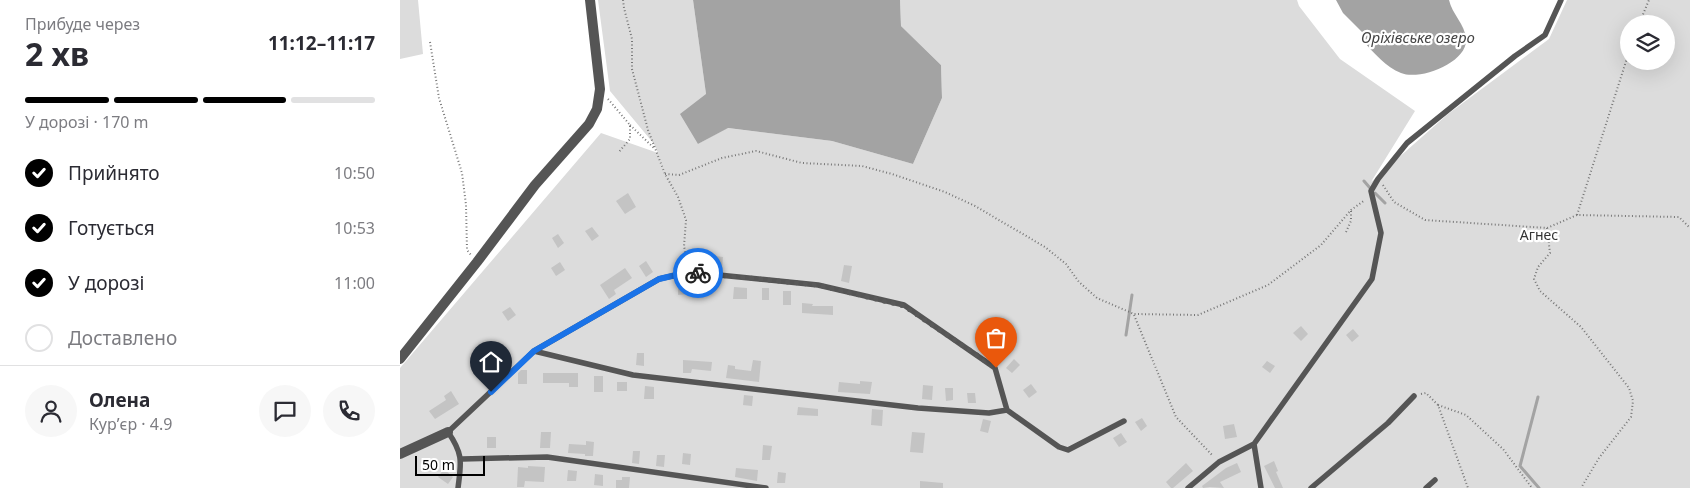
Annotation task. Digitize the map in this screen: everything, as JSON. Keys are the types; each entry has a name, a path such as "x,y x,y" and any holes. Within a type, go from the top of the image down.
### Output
{"street":[{"path":"400,359 535,185 589,124 597,109 600,89 590,0"},
{"path":"400,454 448,432"}],"lane":[{"path":"1188,488 1218,462 1254,444 1372,279 1381,234 1371,191 1378,179 1407,143 1515,56 1545,35 1561,0"},
{"path":"458,488 462,459 455,441 448,432 534,351 659,279 689,272 818,285 904,306 996,368 1007,410 1059,447 1068,450 1124,421"},
{"path":"534,351 633,375 918,408 989,413 1007,410"},
{"path":"1311,488 1388,423 1414,396"},
{"path":"1254,444 1261,488"},
{"path":"462,459 547,457 766,488"},
{"path":"1426,488 1435,480"}],"path":[{"path":"623,0 632,39 632,70 648,130 665,174 678,196 686,220 684,246 689,272"},
{"path":"1643,15 1649,0"},
{"path":"430,42 439,98 462,173 466,205 467,250 477,262"},
{"path":"1576,215 1623,70"},
{"path":"600,89 630,125 656,150"},
{"path":"618,153 630,139 630,125"},
{"path":"665,174 679,175 722,158 756,150 802,163 862,166 892,174 945,192 975,206 1045,247 1066,264 1079,282 1097,298 1134,314 1198,315 1268,285 1321,245 1351,210 1372,196"},
{"path":"1378,179 1394,202 1425,220 1547,228 1576,215 1679,217 1690,228"},
{"path":"1346,232 1351,221 1351,210"},
{"path":"1547,228 1550,253 1538,267 1534,279 1540,291 1581,327 1629,388 1633,401 1631,417 1599,458 1581,488"},
{"path":"1134,314 1176,417 1218,462"},
{"path":"1414,396 1426,393 1438,404 1466,414 1503,449 1532,488"},
{"path":"1438,404 1468,488"}],"green space":[{"path":"400,0 418,0 423,54 400,59"},
{"name":"Агнес","path":"598,0 693,0 706,94 698,144 727,128 832,141 913,164 942,98 941,65 901,26 900,0 1297,0 1299,6 1340,59 1415,111 1371,182 1448,114 1549,39 1567,0 1690,0 1690,488 400,488 400,368 601,133 658,153 654,144 610,91"}],"water":[{"path":"693,0 900,0 901,26 941,65 942,98 913,164 832,141 728,128 698,144 680,114 706,94"},
{"name":"Оріхівське озеро","path":"1336,0 1449,0 1465,34 1465,47 1451,62 1441,68 1419,74 1409,75 1401,73 1385,63 1363,41 1362,32 1343,13"}],"building":[{"path":"628,193 636,207 625,214 616,201"},
{"path":"592,227 599,236 592,241 585,231"},
{"path":"558,234 564,243 558,248 552,238"},
{"path":"715,256 723,257 722,268 715,268"},
{"path":"646,261 653,272 646,277 639,266"},
{"path":"560,262 565,270 556,276 551,268"},
{"path":"844,265 852,266 849,283 841,281"},
{"path":"625,268 632,278 614,290 616,294 609,299 600,285"},
{"path":"678,282 686,282 686,284 705,283 706,292 678,295"},
{"path":"734,287 747,288 747,299 733,299"},
{"path":"762,288 769,288 769,300 762,300"},
{"path":"783,291 791,291 791,305 783,305"},
{"path":"802,303 813,304 812,306 833,306 833,315 802,313"},
{"path":"510,307 516,315 508,321 502,312"},
{"path":"1301,326 1308,334 1301,341 1293,333"},
{"path":"1353,329 1359,336 1352,342 1346,335"},
{"path":"637,353 644,353 644,366 636,365"},
{"path":"1014,359 1020,365 1012,373 1006,368"},
{"path":"683,360 712,362 711,371 692,369 691,373 683,373"},
{"path":"753,360 761,361 759,382 726,378 728,365 735,366 735,369 751,371"},
{"path":"1267,361 1275,366 1270,373 1262,367"},
{"path":"483,363 489,373 481,378 475,369"},
{"path":"521,370 527,370 527,384 518,384 518,373"},
{"path":"543,373 578,373 578,387 569,387 569,383 543,383"},
{"path":"594,376 603,376 603,392 594,392"},
{"path":"860,381 872,382 870,394 838,392 839,382 860,384"},
{"path":"617,382 627,382 627,391 617,391"},
{"path":"1031,384 1037,392 1029,398 1023,390"},
{"path":"923,385 933,386 932,400 922,399"},
{"path":"645,386 654,387 654,399 644,399"},
{"path":"945,388 953,388 953,400 946,401"},
{"path":"451,391 459,404 435,419 429,411 446,400 444,396"},
{"path":"967,393 975,393 976,403 968,403"},
{"path":"744,395 753,396 752,406 743,405"},
{"path":"798,407 818,409 818,416 797,415"},
{"path":"872,409 883,410 882,426 871,425"},
{"path":"1142,418 1147,426 1141,431 1135,422"},
{"path":"983,419 991,421 988,433 980,431"},
{"path":"1234,424 1237,437 1225,439 1223,426"},
{"path":"541,432 551,432 550,448 540,448"},
{"path":"912,432 925,433 923,453 910,452"},
{"path":"1121,433 1127,442 1119,447 1113,438"},
{"path":"487,437 496,437 496,448 487,448"},
{"path":"586,441 594,442 593,456 568,453 569,444 586,445"},
{"path":"763,445 772,446 770,460 762,460"},
{"path":"633,451 640,451 639,464 632,463"},
{"path":"683,453 691,454 690,465 682,464"},
{"path":"657,455 665,455 664,467 656,466"},
{"path":"1274,461 1278,471 1276,472 1283,488 1275,488 1264,466"},
{"path":"1186,463 1193,471 1171,488 1166,482"},
{"path":"1237,463 1241,472 1220,482 1224,488 1203,488 1202,486 1226,468"},
{"path":"528,466 545,467 544,482 525,481 524,487 517,487 518,467 528,468"},
{"path":"736,468 758,470 757,481 735,477"},
{"path":"444,469 453,477 448,484 438,477"},
{"path":"568,470 577,471 576,481 567,481"},
{"path":"778,472 786,473 785,483 777,483"},
{"path":"595,474 603,475 603,486 594,485"},
{"path":"622,477 630,477 629,488 616,488 616,480 622,480"},
{"path":"920,481 943,483 943,488 920,488"}],"waterway":[{"path":"1364,181 1370,188"},
{"path":"1375,193 1385,203"},
{"path":"1126,335 1132,295"},
{"path":"1538,397 1520,466 1539,488"}],"way so far":[{"path":"698,273 818,285 904,306 996,368"}],"route":[{"path":"491,392 534,351 659,279 689,272 698,273"}]}
